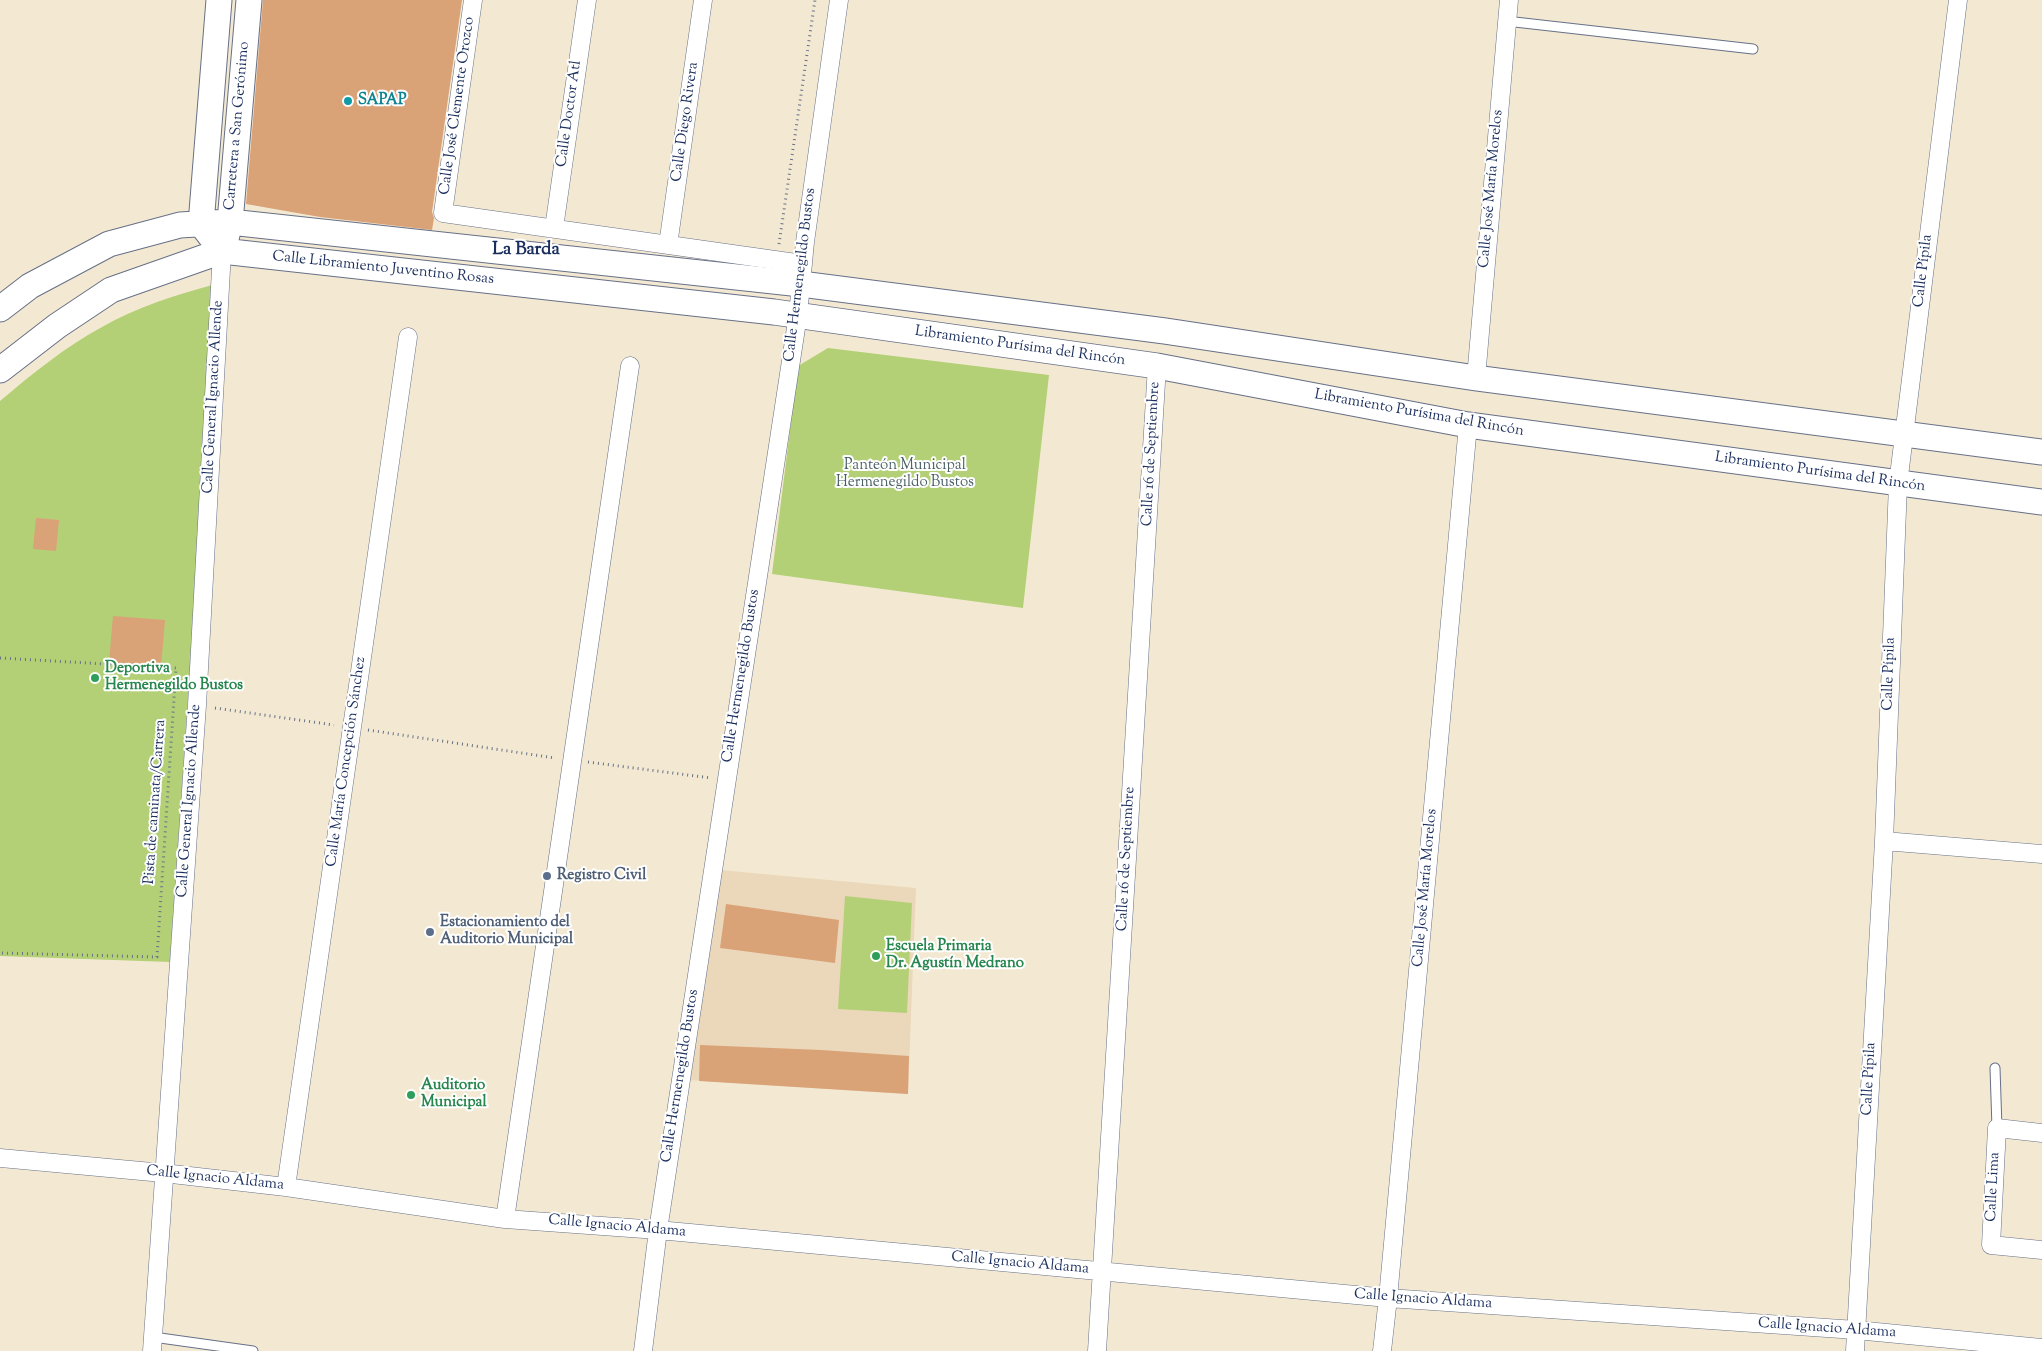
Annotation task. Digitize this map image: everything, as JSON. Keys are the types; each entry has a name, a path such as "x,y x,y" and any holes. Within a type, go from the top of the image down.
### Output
{"main road":[{"path":"219,0 201,224 222,251"},
{"name":"Carretera a San Gerónimo","path":"222,251 230,222 249,0"},
{"name":"Calle Libramiento Juventino Rosas","path":"1,307 30,286 109,244 180,225 230,222 802,274"},
{"name":"Calle Libramiento Juventino Rosas","path":"0,370 57,326 112,290 222,251 798,316"},
{"path":"802,274 1476,378 2042,452"},
{"name":"Libramiento Purísima del Rincón","path":"798,316 1157,366 1468,425 2042,502"}],"street":[{"name":"Calle José Clemente Orozco","path":"473,0 443,213 554,228"},
{"name":"Calle Doctor Atl","path":"554,228 586,0"},
{"name":"Calle Diego Rivera","path":"668,245 703,0"},
{"name":"Calle Hermenegildo Bustos","path":"643,1351 658,1230 798,316 839,0"},
{"name":"Calle José María Morelos","path":"1476,378 1508,0"},
{"name":"Calle Pípila","path":"1855,1351 1884,841 1898,484 1958,0"},
{"path":"554,228 777,260 802,274"},
{"name":"Calle General Ignacio Allende","path":"152,1344 197,705 222,251"},
{"name":"Calle María Concepción Sánchez","path":"286,1187 408,337"},
{"path":"505,1218 630,366"},
{"name":"Calle 16 de Septiembre","path":"1097,1351 1157,366"},
{"name":"Calle José María Morelos","path":"1382,1351 1468,425"},
{"path":"1884,841 2042,854"},
{"path":"1996,1128 2042,1133"},
{"name":"Calle Lima","path":"1996,1128 1991,1245 2042,1250"},
{"name":"Calle Ignacio Aldama","path":"0,1158 163,1173 286,1187 505,1218 658,1230 1388,1298 1856,1330 2042,1348"}],"lane":[{"path":"1506,21 1753,49"},
{"path":"1995,1068 1996,1128"},
{"path":"152,1344 253,1351"}],"path":[{"name":"Calle Hermenegildo Bustos","path":"777,260 815,0"},
{"name":"Pista de caminata/Carrera","path":"0,658 176,668 157,957 0,953"},
{"path":"197,705 572,760 726,780"}],"shaded area":[{"name":"Escuela Primaria Dr. Agustín Medrano","path":"720,870 916,888 908,1094 688,1080"}],"green space":[{"name":"Deportiva Hermenegildo Bustos","path":"216,284 170,962 0,956 0,401 62,352 102,327 129,313 158,302"},
{"name":"Panteón Municipal Hermenegildo Bustos","path":"828,348 1049,375 1023,608 772,574 798,366"},
{"name":"Escuela Primaria Dr. Agustín Medrano","path":"845,896 912,903 907,1013 838,1009"}],"building":[{"name":"SAPAP","path":"263,0 462,0 432,212 434,218 432,230 320,217 246,204"},
{"path":"36,518 59,520 56,551 33,549"},
{"path":"113,616 165,620 161,667 109,663"},
{"path":"726,904 839,920 835,963 720,948"},
{"path":"700,1045 909,1056 908,1094 699,1081"}],"place":[{"name":"SAPAP","path":"348,101"},
{"name":"Deportiva Hermenegildo Bustos","path":"95,678"},
{"name":"Registro Civil","path":"547,876"},
{"name":"Estacionamiento del Auditorio Municipal","path":"430,932"},
{"name":"Escuela Primaria Dr. Agustín Medrano","path":"876,956"},
{"name":"Auditorio Municipal","path":"411,1095"}],"district":[{"name":"La Barda","path":"526,251"}]}
